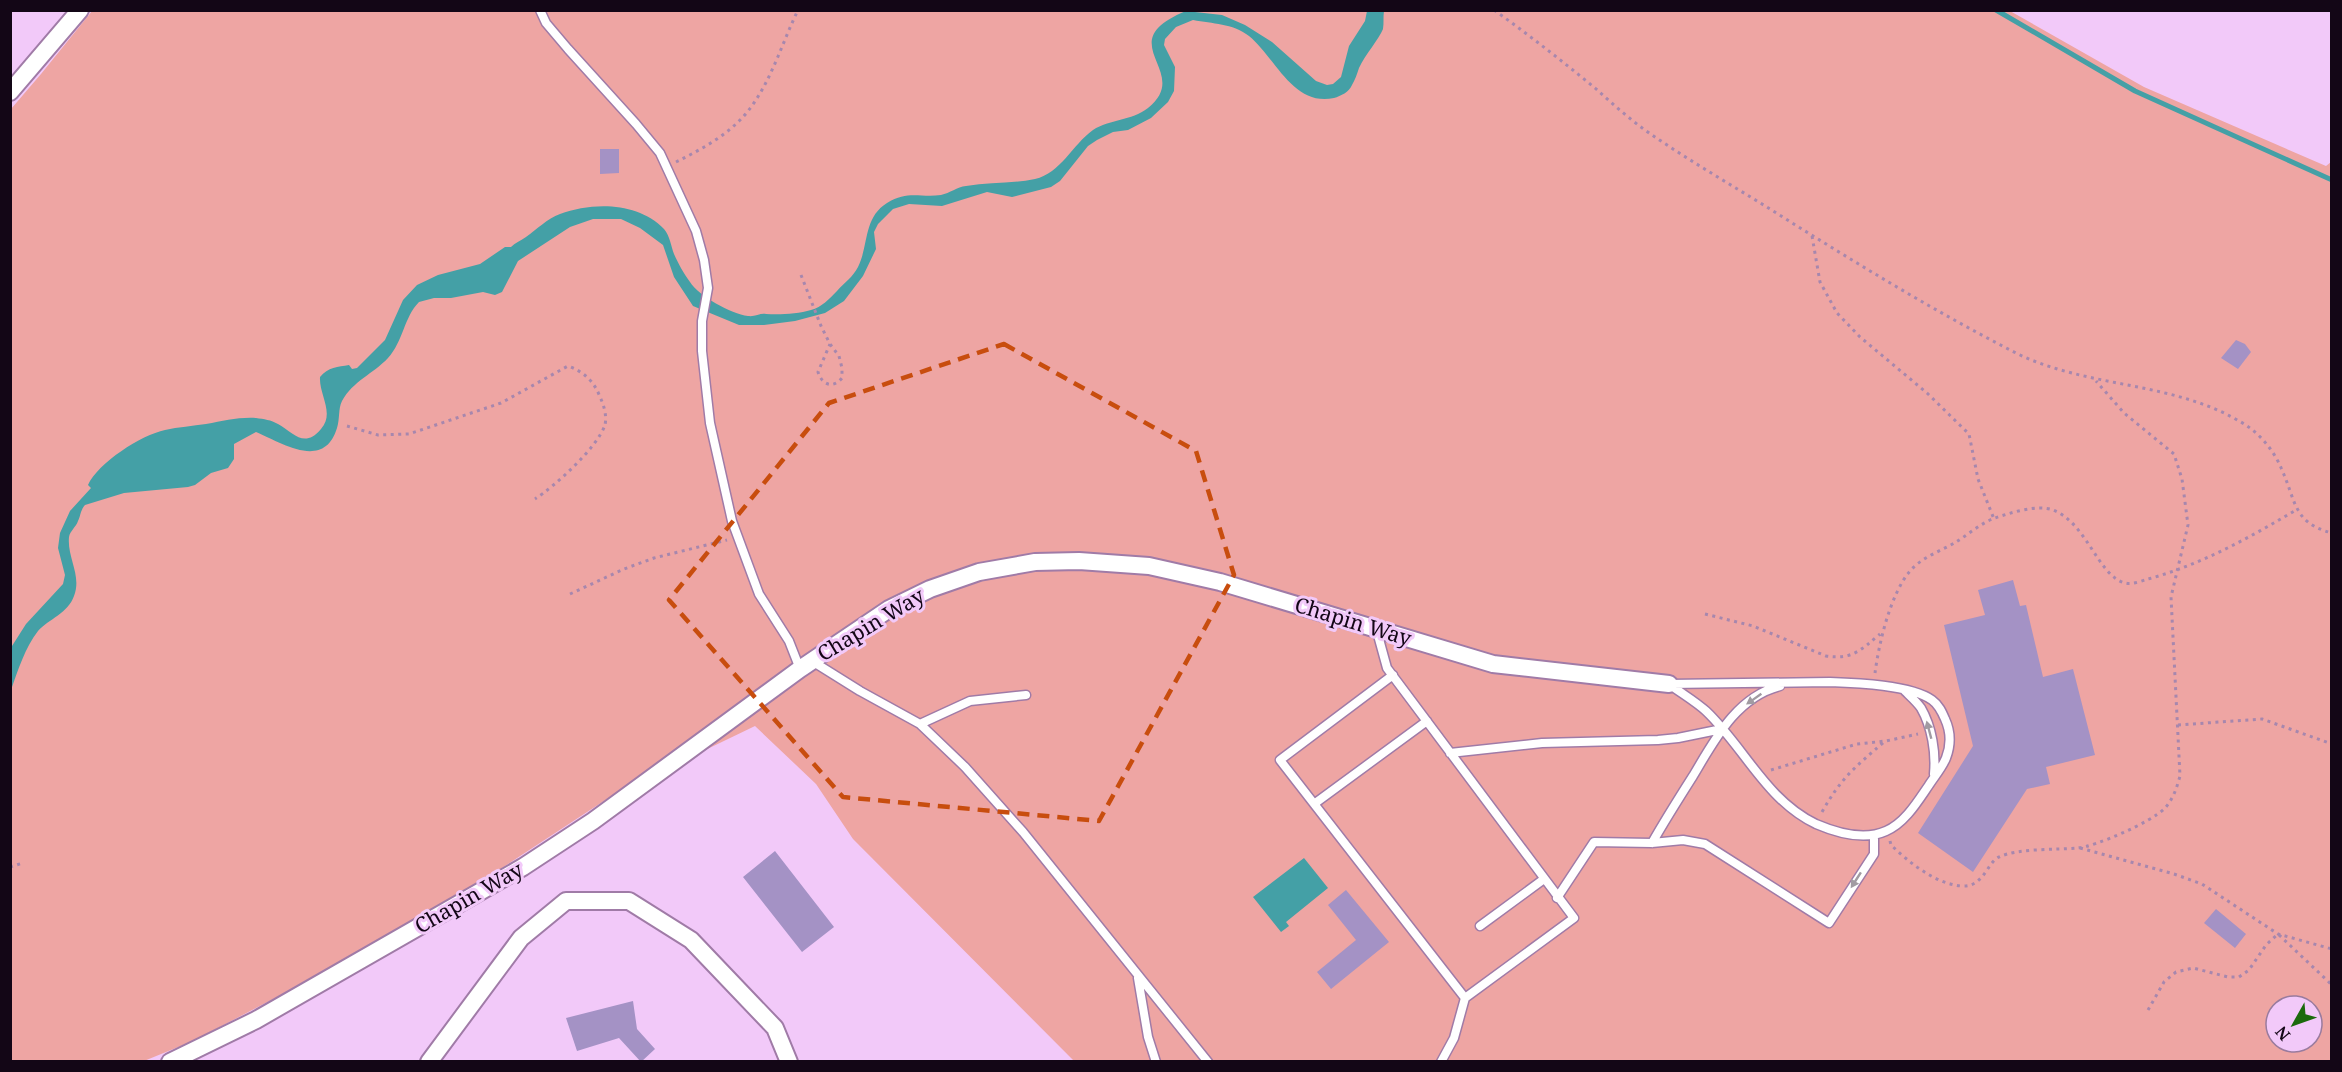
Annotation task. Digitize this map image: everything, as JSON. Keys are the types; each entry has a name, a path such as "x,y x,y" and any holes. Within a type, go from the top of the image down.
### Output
{"street":[{"path":"10,92 39,62 80,10"},
{"name":"Chapin Way","path":"170,1062 256,1020 523,867 593,821 806,665 889,609 930,589 979,572 1035,562 1079,561 1149,567 1220,582 1493,664 1669,684"},
{"path":"429,1062 521,938 566,901 629,901 692,939 775,1028 789,1062"}],"lane":[{"path":"540,10 546,23 660,153 696,231 704,260 708,288 702,321 702,351 710,423 732,521 759,594 806,665 920,724 965,767 1023,832 1208,1062"},
{"path":"1376,628 1387,668 1574,918 1465,998 1454,1038 1441,1062"},
{"path":"1393,675 1280,760 1465,998"},
{"path":"1652,843 1722,729 1751,700 1769,689 1795,683"},
{"path":"1669,684 1874,684 1904,691 1932,700 1940,709 1949,727 1950,740 1946,759 1906,816 1887,831 1874,835 1851,835 1816,823 1789,806 1760,776 1705,710 1669,684"},
{"path":"1904,691 1920,706 1930,731 1935,764 1934,778"},
{"path":"920,724 970,701 1026,695"},
{"path":"1314,804 1427,721"},
{"path":"1450,753 1542,743 1658,740 1722,729"},
{"path":"1557,898 1594,842 1652,843 1683,840 1705,844 1829,923 1874,854 1874,835"},
{"path":"1480,926 1544,879"},
{"path":"1137,975 1148,1037 1156,1062"}],"path":[{"path":"666,167 709,145 747,112 764,83 798,10"},
{"path":"1494,10 1566,64 1656,138 1812,236 2020,355 2050,367 2095,380 2131,386 2208,406 2242,422 2276,456 2296,510 2303,519 2317,529 2331,533"},
{"path":"1812,236 1820,282 1837,313 1860,337 1927,393 1969,434 1978,479 1994,519"},
{"path":"801,275 821,326 839,356 843,374 839,382 831,385 824,382 818,372 830,344"},
{"path":"347,426 378,435 409,434 501,403 568,366 580,371 595,385 602,402 605,424 596,440 565,476 554,487 535,499"},
{"path":"1887,831 1891,845 1912,865 1948,884 1965,886 1984,876 1992,862 1999,857 2042,849 2079,848 2101,842 2164,809 2175,792 2180,776 2172,597 2188,525 2182,478 2174,454 2124,413 2095,380"},
{"path":"1874,684 1881,633 1909,572 1919,562 1994,519 2031,510 2051,509 2069,519 2086,538 2112,575 2126,583 2167,575 2233,545 2296,510"},
{"path":"570,594 654,558 738,537"},
{"path":"1706,614 1753,626 1826,656 1838,658 1858,652 1881,633"},
{"path":"2178,725 2262,718 2331,744"},
{"path":"1760,776 1776,766 1857,744 1886,741 1930,731"},
{"path":"1816,823 1844,777 1886,741"},
{"path":"2079,848 2202,884 2278,934 2331,985"},
{"path":"10,867 22,863"},
{"path":"2278,934 2331,949"},
{"path":"2148,1010 2164,982 2176,972 2193,968 2228,978 2239,977 2249,970 2266,945 2278,934"}],"highlighted area":[{"path":"1004,344 1196,451 1234,575 1099,821 843,797 669,600 829,403"}],"shaded area":[{"path":"92,11 2010,11 2144,87 2326,166 2331,162 2331,1061 1074,1061 853,839 816,784 755,726 616,793 496,872 277,997 193,1041 144,1061 11,1062 11,109"},
{"path":"1186,11 1222,15 1245,25 1272,42 1316,81 1327,85 1333,84 1341,77 1349,46 1365,21 1367,11 1384,11 1383,29 1359,68 1351,87 1334,98 1320,99 1296,88 1258,45 1243,32 1222,25 1193,20 1176,27 1165,39 1164,45 1175,67 1174,91 1168,102 1151,118 1128,130 1113,132 1088,146 1060,181 1051,187 1012,197 987,192 942,206 909,204 893,209 878,224 874,232 876,249 863,276 844,301 825,313 795,321 739,325 693,306 674,277 663,245 640,228 621,219 593,219 570,227 518,261 502,292 495,295 483,292 419,302 410,315 393,352 357,383 342,401 337,428 331,441 323,448 313,451 301,450 256,432 234,444 234,459 228,468 211,473 195,485 124,493 85,505 69,537 76,581 74,596 67,607 42,627 33,638 22,659 11,690 12,646 26,624 63,584 65,575 58,548 60,533 70,511 91,488 88,485 101,468 133,444 165,430 249,418 259,418 278,424 304,439 315,435 327,417 320,377 326,371 337,367 349,365 352,369 357,368 385,340 403,300 417,285 438,275 480,264 505,247 511,247 560,214 587,207 628,209 653,220 666,232 677,261 694,287 716,304 733,312 751,316 815,309 828,300 856,271 870,224 879,209 887,203 901,197 941,195 963,187 1026,181 1044,176 1059,165 1093,130 1148,108 1160,95 1162,82 1152,46 1154,34 1164,23"},
{"path":"1304,858 1328,888 1286,922 1289,926 1281,932 1253,897"}],"building":[{"path":"600,149 619,149 619,173 600,174"},
{"path":"2236,340 2245,344 2251,352 2238,369 2221,358"},
{"path":"2013,580 2020,606 2026,605 2043,677 2073,669 2095,755 2046,767 2050,784 2027,789 1973,872 1918,833 1973,746 1944,625 1985,615 1978,590"},
{"path":"775,851 834,927 802,952 743,877"},
{"path":"1346,890 1389,942 1331,989 1317,972 1356,940 1328,905"},
{"path":"2216,909 2246,934 2235,948 2204,923"},
{"path":"633,1001 637,1029 655,1049 641,1062 619,1038 577,1051 566,1018"}],"waterway":[{"path":"1996,10 2135,91 2332,180"}]}
